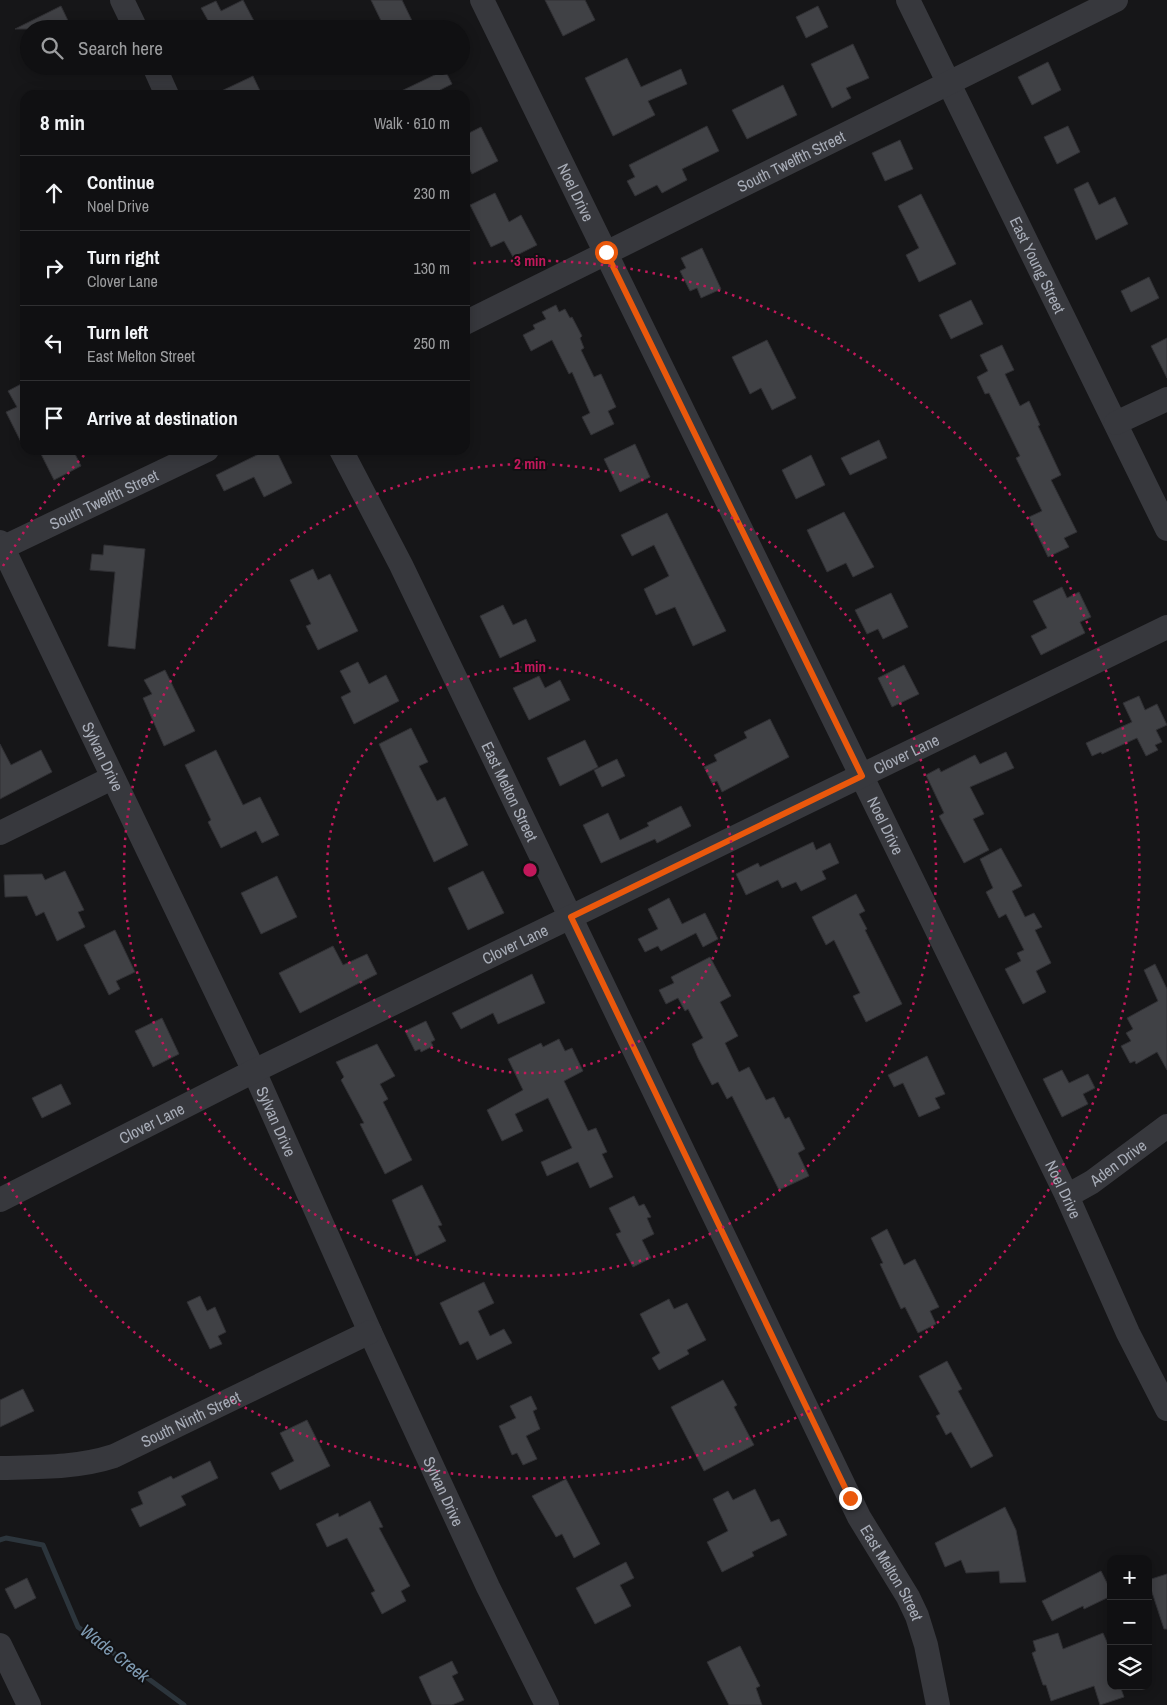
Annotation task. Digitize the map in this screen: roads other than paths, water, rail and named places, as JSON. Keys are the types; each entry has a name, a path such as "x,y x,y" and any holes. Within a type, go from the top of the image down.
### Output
{"street":[{"path":"122,0 132,20"},
{"name":"Noel Drive","path":"482,0 1067,1196 1120,1317 1167,1409"},
{"name":"East Young Street","path":"908,0 1167,529"},
{"name":"South Twelfth Street","path":"470,320 1116,0"},
{"path":"158,75 165,90"},
{"path":"1116,423 1167,399"},
{"name":"South Twelfth Street","path":"1,546 196,455"},
{"name":"East Melton Street","path":"343,455 401,565 859,1517 913,1606 924,1635 938,1705"},
{"name":"Sylvan Drive","path":"1,546 254,1071 370,1332 488,1587 547,1705"},
{"name":"Clover Lane","path":"0,1200 254,1071 1167,627"},
{"path":"0,833 112,778"},
{"name":"Aden Drive","path":"1067,1196 1092,1182 1167,1126"},
{"name":"South Ninth Street","path":"0,1468 72,1465 94,1462 114,1456 370,1332"},
{"path":"0,1645 29,1705"}],"waterway":[{"name":"Wade Creek","path":"0,1540 6,1538 43,1545 78,1627 184,1705"}]}
